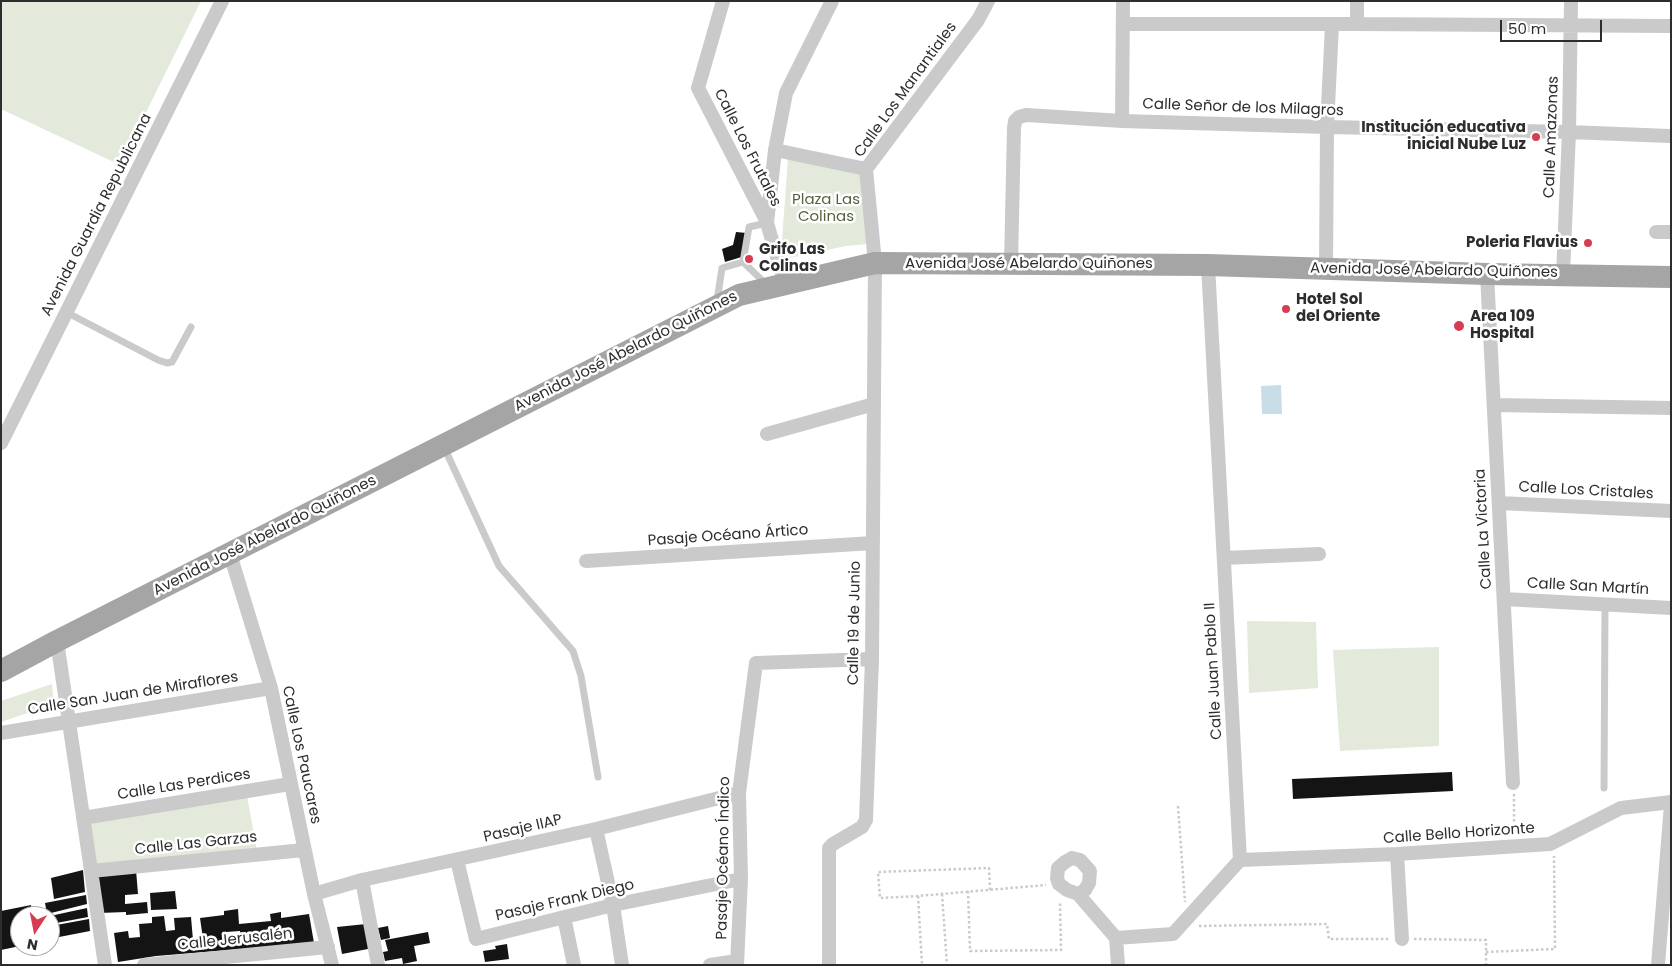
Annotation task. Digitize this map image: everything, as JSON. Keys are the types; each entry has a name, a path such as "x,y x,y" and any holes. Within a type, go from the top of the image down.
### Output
{"main road":[{"name":"Avenida José Abelardo Quiñones","path":"1,671 739,294 875,263 1208,265 1487,274 1671,277"}],"street":[{"name":"Avenida Guardia Republicana","path":"1,443 222,1"},
{"name":"Calle Los Frutales","path":"723,1 698,88 767,223"},
{"path":"777,286 767,223 775,150 786,93 832,1"},
{"name":"Calle Los Manantiales","path":"875,263 866,169 978,20 988,1"},
{"path":"1122,120 1123,1"},
{"path":"1357,1 1357,24"},
{"name":"Calle Amazonas","path":"1563,274 1569,132 1571,1"},
{"path":"1123,24 1671,26"},
{"path":"1326,268 1332,25"},
{"name":"Calle Señor de los Milagros","path":"1012,263 1014,128 1015,121 1026,114 1122,120 1669,136"},
{"path":"775,150 866,169"},
{"path":"1656,232 1671,232"},
{"name":"Calle 19 de Junio","path":"829,965 829,848 862,827 866,820 872,659 875,263"},
{"name":"Calle Juan Pablo II","path":"1208,265 1240,860"},
{"name":"Calle La Victoria","path":"1487,274 1513,783"},
{"path":"767,434 874,404"},
{"path":"1494,405 1671,408"},
{"name":"Calle Los Cristales","path":"1499,502 1671,511"},
{"name":"Pasaje Océano Ártico","path":"586,561 873,543"},
{"name":"Calle Los Paucares","path":"230,554 270,688 304,850 332,965"},
{"path":"1224,558 1319,554"},
{"name":"Calle San Martín","path":"1504,600 1671,608"},
{"path":"57,642 105,965"},
{"name":"Pasaje Océano Índico","path":"737,963 741,879 740,793 756,663 872,659"},
{"name":"Calle San Juan de Miraflores","path":"1,733 270,688"},
{"name":"Calle Las Perdices","path":"83,818 290,784"},
{"name":"Pasaje IIAP","path":"314,894 362,880 596,829 740,793"},
{"path":"1663,960 1671,803"},
{"name":"Calle Bello Horizonte","path":"1240,860 1397,854 1550,844 1621,808 1671,803"},
{"path":"596,829 613,905 622,965"},
{"name":"Calle Las Garzas","path":"91,871 304,850"},
{"path":"1397,854 1402,940"},
{"path":"1078,894 1085,890 1090,870 1080,860 1072,858 1058,868 1057,878 1060,884 1067,890 1078,894 1116,938 1118,965"},
{"name":"Pasaje Frank Diego","path":"457,860 476,939 613,905 741,879"},
{"path":"1116,938 1173,934 1240,860"},
{"path":"362,880 378,965"},
{"path":"564,918 574,965"},
{"name":"Calle Jerusalén","path":"144,965 328,947"},
{"path":"710,965 737,963"}],"lane":[{"path":"743,262 749,227 767,223"},
{"path":"743,262 777,286"},
{"path":"716,306 722,268 743,262"},
{"path":"66,312 158,360 168,362 172,362 191,327"},
{"path":"442,445 499,566 573,651 581,676 598,777"},
{"path":"1604,788 1605,604"}],"path":[{"path":"1513,783 1515,847"},
{"path":"1178,806 1183,924 1327,924 1328,939 1486,940 1486,965"},
{"path":"1486,952 1555,949 1554,842"},
{"path":"968,892 970,951 1061,950 1060,884 968,892 918,896 880,898 878,872 988,868 990,890"},
{"path":"942,894 947,965"},
{"path":"918,896 922,965"}],"green space":[{"path":"1,1 201,1 120,165 1,109"},
{"name":"Plaza Las Colinas","path":"788,159 871,175 878,243 846,246 785,259 782,240"},
{"path":"1247,621 1316,622 1318,688 1249,693"},
{"path":"1439,647 1439,746 1340,751 1333,650"},
{"path":"52,684 54,704 1,722 1,701"},
{"path":"247,796 257,851 96,868 88,819"}],"water":[{"path":"1281,385 1282,414 1262,414 1261,386"}],"building":[{"path":"736,232 747,233 745,256 725,262 722,249 733,245"},
{"path":"1452,772 1453,791 1293,799 1292,779"},
{"path":"83,870 85,892 54,899 51,878"},
{"path":"136,870 138,894 125,895 125,904 147,902 148,913 126,915 126,912 99,913 97,872"},
{"path":"175,891 177,909 151,910 150,893"},
{"path":"86,895 87,904 60,911 60,906 46,906 45,903"},
{"path":"87,908 88,917 60,922 60,914"},
{"path":"10,909 10,948 1,950 1,911"},
{"path":"238,909 239,924 271,921 270,914 281,912 281,918 309,914 314,943 156,956 118,962 114,933 128,931 129,938 140,937 139,924 152,923 152,917 164,916 166,931 175,930 174,918 191,917 193,940 203,939 200,918 224,915 224,911","holes":["240,931 240,936 227,936 226,932"]},
{"path":"89,919 90,931 60,937 60,924"},
{"path":"366,924 373,948 342,954 337,927"},
{"path":"388,926 390,938 381,940 378,928"},
{"path":"428,932 430,943 414,946 417,961 403,964 402,958 385,961 383,952 388,951 385,940"},
{"path":"507,944 509,959 485,962 483,951 496,949 495,946"}],"place":[{"name":"Institución educativa inicial Nube Luz","path":"1536,137"},
{"name":"Poleria Flavius","path":"1588,243"},
{"name":"Grifo Las Colinas","path":"749,259"},
{"name":"Hotel Sol del Oriente","path":"1286,309"},
{"name":"Area 109 Hospital","path":"1459,326"}]}
